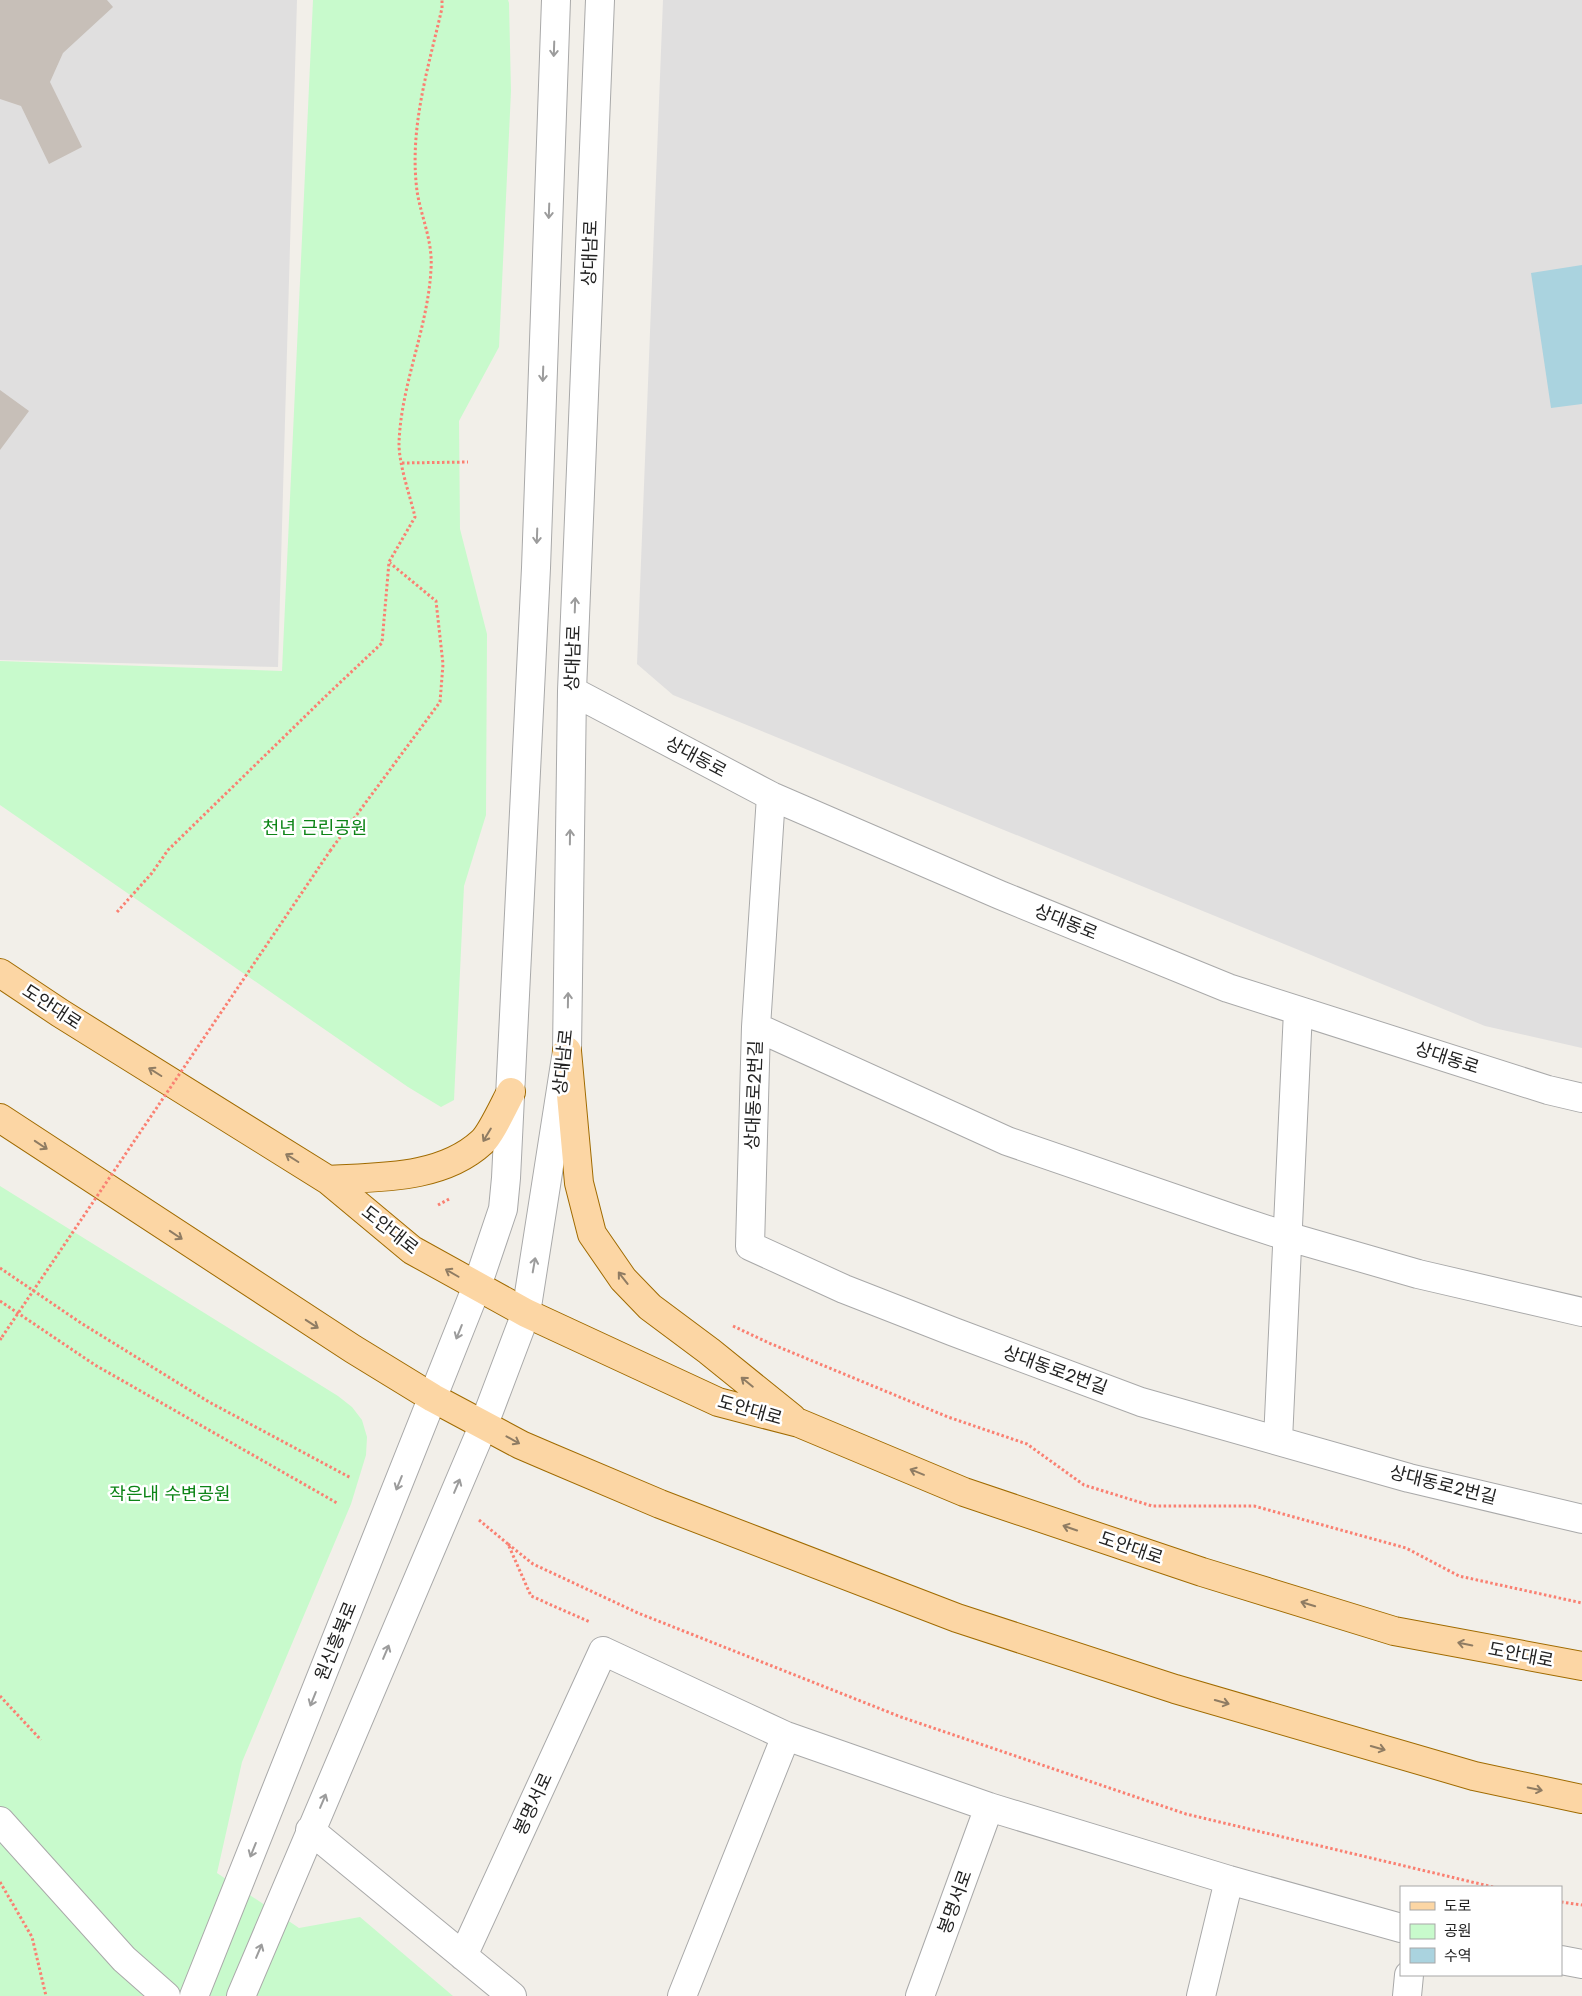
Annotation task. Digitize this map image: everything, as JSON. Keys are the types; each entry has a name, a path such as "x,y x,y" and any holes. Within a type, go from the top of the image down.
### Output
{"main road":[{"name":"도안대로","path":"0,972 60,1013 328,1180 412,1250 526,1313 718,1402 799,1423 964,1492 1212,1575 1394,1631 1582,1666"},
{"path":"567,1051 580,1183 592,1234 623,1279 650,1307 709,1350 799,1423"},
{"path":"328,1180 399,1176 452,1163 483,1142 511,1092"},
{"path":"0,1118 313,1324 433,1398 521,1445 660,1504 957,1618 1175,1689 1474,1776 1582,1799"}],"street":[{"path":"477,1286 503,1209 511,1092 536,578 556,0"},
{"name":"상대남로","path":"526,1313 567,1051 572,691 600,0"},
{"name":"상대동로","path":"572,691 771,796 1000,895 1228,988 1548,1090 1582,1098"},
{"name":"상대동로2번길","path":"771,796 756,1027 750,1246 844,1288 1141,1402 1409,1478 1582,1519"},
{"path":"1278,1440 1286,1236 1298,1011"},
{"name":"상대동로2번길","path":"756,1027 1007,1141 1286,1236 1418,1274 1582,1312"},
{"name":"원신흥북로","path":"194,1996 477,1286"},
{"path":"240,1996 484,1424 526,1313"},
{"name":"봉명서로","path":"463,1956 603,1651 786,1736"},
{"path":"682,1996 786,1736 989,1807 1229,1880 1400,1928"},
{"name":"봉명서로","path":"920,1996 989,1807"},
{"path":"0,1821 124,1959 166,1996"},
{"path":"310,1830 512,1996"},
{"path":"1200,1996 1229,1880"},
{"path":"1562,1960 1582,1964"},
{"path":"1407,1996 1409,1976"}],"path":[{"path":"117,912 152,873 168,850 329,692 382,644 389,562 415,517 399,445 404,403 427,304 431,268 428,231 417,191 415,141 418,111 442,8 442,0"},
{"path":"402,463 468,462"},
{"path":"1,1338 330,851 440,702 444,664 436,601 389,562"},
{"path":"0,1268 80,1323 209,1402 351,1478"},
{"path":"0,1301 95,1365 337,1503"},
{"path":"724,1322 769,1343 948,1417 1027,1444 1084,1485 1152,1506 1254,1506 1406,1548 1458,1576 1582,1603"},
{"path":"479,1520 533,1564 638,1613 901,1717 1186,1814 1489,1886"},
{"path":"508,1544 531,1596 594,1624"},
{"path":"0,1696 41,1740"},
{"path":"0,1882 32,1937 46,1996"},
{"path":"1562,1902 1582,1905"}],"shaded area":[{"path":"0,0 297,0 278,667 0,660"},
{"path":"663,0 1582,0 1582,1048 1485,1026 673,695 637,664"}],"green space":[{"name":"천년 근린공원","path":"313,0 508,0 509,3 511,91 499,347 459,421 460,529 487,634 486,815 464,886 454,1100 441,1107 408,1087 0,805 0,661 282,671"},
{"name":"작은내 수변공원","path":"0,1186 338,1396 352,1407 362,1420 367,1437 366,1455 351,1504 242,1762 217,1873 299,1928 360,1917 453,1996 0,1996"}],"water":[{"path":"1582,265 1582,404 1551,408 1531,273"}],"building":[{"path":"0,0 107,0 113,7 63,53 50,82 82,147 49,164 21,106 0,99"},
{"path":"0,390 29,411 0,450"}]}
